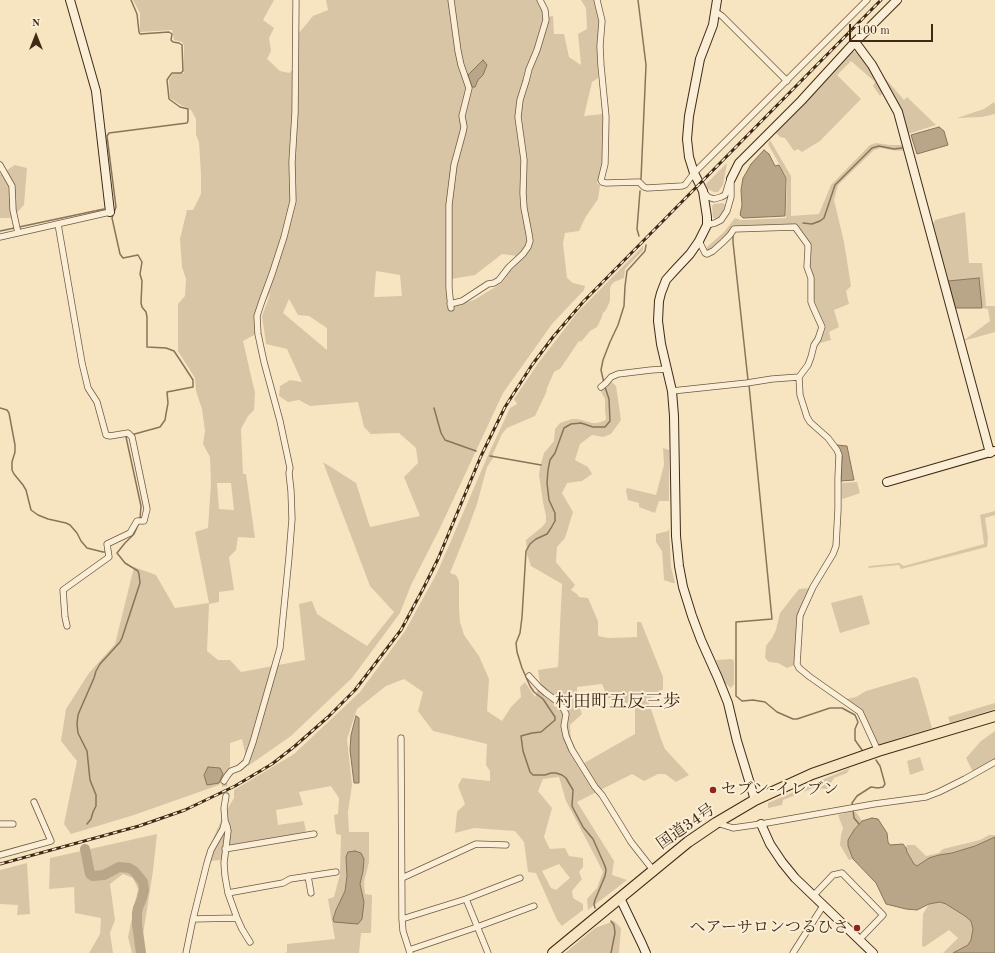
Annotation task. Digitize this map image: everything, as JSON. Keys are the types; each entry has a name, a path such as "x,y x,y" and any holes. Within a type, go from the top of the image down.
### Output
{"highway":[{"name":"国道34号","path":"553,953 688,842 716,823 755,800 812,774 878,751 995,716"}],"street":[{"path":"0,237 110,212 96,91 70,0"},
{"path":"224,781 232,771 239,768 246,762 253,742 280,648 289,557 292,519 290,468 280,421 264,362 258,334 257,316 284,237 293,202 292,138 295,113 296,0"},
{"path":"451,0 458,51 469,88 462,116 464,127 454,165 449,205 451,306 462,301 488,284 499,280 509,267 523,254 530,241 523,193 524,160 518,117 520,100 546,20 545,10 540,0"},
{"path":"597,0 602,22 600,46 606,117 605,164 601,180 602,182 639,182 647,188 685,185 694,173 867,0"},
{"path":"718,0 713,25 700,59 686,139 689,157 694,173 703,191 708,197 714,199 725,195 730,179 739,163 801,102 855,42 897,0"},
{"path":"716,12 722,16 787,81"},
{"path":"855,42 872,65 898,112 992,452 887,482"},
{"path":"0,165 12,186 13,210 18,233"},
{"path":"707,225 721,220 727,211 731,197 730,179"},
{"path":"703,191 707,225 690,254 666,280 659,301 658,321 661,344 672,391 674,416 676,536 683,586 694,622 728,703 755,800"},
{"path":"58,224 88,388 97,402 106,435 130,435 147,509 144,520 137,520 130,533 107,544 109,557 63,590 67,626"},
{"path":"699,241 707,254 723,242 734,229 795,227 808,245 808,269 811,278 811,302 822,327 818,339 814,345 808,365 799,378 800,395 810,422 828,438 839,455 838,529 836,546 833,554 813,587 803,609 799,625 796,664 810,677 860,712 878,751"},
{"path":"601,387 611,377 618,374 668,369"},
{"path":"672,391 772,379 799,378"},
{"path":"530,676 539,687 558,702 563,708 566,714 564,726 566,736 572,750 631,842 653,870"},
{"path":"401,738 402,919 403,931 410,951 534,906"},
{"path":"716,823 733,828 919,798 939,792 965,780 995,762"},
{"path":"226,796 224,808 225,821 228,831 224,863 225,876 228,893 237,918 247,939 250,942"},
{"path":"0,855 51,842 34,802"},
{"path":"186,953 193,919 211,850 223,829 225,821"},
{"path":"0,824 14,824"},
{"path":"761,824 770,844 795,878 873,953"},
{"path":"225,849 314,834"},
{"path":"402,878 476,844 506,846"},
{"path":"228,893 283,883 290,879 336,872"},
{"path":"813,896 833,875 842,873 883,915 859,940"},
{"path":"308,876 311,893"},
{"path":"402,919 466,899 520,878"},
{"path":"620,898 646,953"},
{"path":"466,899 488,953"},
{"path":"793,953 823,906"},
{"path":"193,919 237,918"}],"shaded area":[{"path":"133,0 274,0 263,20 274,28 269,38 271,51 267,59 280,71 289,73 296,67 298,34 313,16 328,10 326,0 537,0 547,17 553,16 554,34 564,34 569,57 581,65 578,34 587,29 586,8 581,0 594,0 600,18 597,43 598,78 592,82 584,116 603,114 603,163 597,183 600,186 598,199 585,218 579,231 565,233 563,244 567,278 573,283 585,286 584,290 552,324 503,393 440,528 411,585 400,613 352,678 291,736 248,766 242,739 230,743 230,767 219,785 134,815 71,834 64,824 77,761 61,741 66,709 89,673 115,644 134,567 156,575 175,608 209,603 195,532 208,528 211,483 210,457 203,444 205,431 202,409 196,391 195,378 178,351 178,304 185,296 186,279 182,267 180,239 187,210 193,210 201,194 199,142 196,135 196,119 191,110 170,98 169,80 173,74 184,73 184,46 182,42 174,40 172,30 140,32 140,13","holes":["483,60 483,75 478,80 469,76","502,254 517,256 516,263 502,283 474,300 453,306 451,279 475,275","376,271 400,275 402,296 374,297","271,292 262,316 266,344 287,349 302,382 290,380 280,386 279,396 288,402 299,400 310,406 358,402 364,427 371,434 399,433 416,448 418,463 404,477 420,516 370,527 356,483 323,462 370,586 394,612 367,646 317,614 312,601 299,604 305,660 241,672 230,660 218,660 207,651 209,604 219,602 219,592 234,590 229,557 236,550 238,537 255,538 246,474 243,474 241,429 248,416 254,410 255,393 243,341 256,334 255,318","289,299 298,315 309,316 327,328 327,350 283,313","217,483 231,483 234,510 219,509"]},
{"path":"857,51 862,54 883,93 880,96 873,86 875,82 851,61 837,75 861,99 820,141 802,152 798,149 794,151 785,138 780,137 776,133 852,52"},
{"path":"483,60 487,65 483,75 478,80 475,87 472,87 468,75"},
{"path":"885,78 904,100 907,97 936,125 908,134 902,112"},
{"path":"994,102 995,114 982,117 957,118 984,109"},
{"path":"939,127 944,131 948,145 917,154 911,135"},
{"path":"770,140 791,176 791,216 819,214 831,185 870,145 876,143 903,145 905,151 881,148 874,150 838,185 834,200 844,242 851,286 846,291 849,304 834,310 839,327 829,332 831,340 820,343 826,327 814,300 814,277 810,267 810,245 797,225 733,226 727,235 709,251 707,249 707,247 724,232 735,218 741,220 786,218 787,178 768,144"},
{"path":"764,150 769,154 775,166 779,165 786,178 785,216 743,218 740,215 743,178 751,164"},
{"path":"727,163 723,185 718,192 708,189 706,184"},
{"path":"15,165 27,168 24,205 12,218 0,218 0,174"},
{"path":"723,203 725,205 723,212 717,219 713,218 712,206 714,204"},
{"path":"965,212 969,263 982,263 986,306 995,306 995,332 963,341 990,321 988,309 982,308 979,278 948,281 933,224 935,220"},
{"path":"643,246 643,250 625,269 624,278 614,282 611,285 610,301 597,327 590,331 581,342 579,341 560,369 554,372 535,416 507,428 502,434 493,454 493,458 487,467 477,504 450,573 456,575 459,581 460,622 464,635 479,656 489,679 487,711 502,721 511,707 521,697 520,687 525,682 535,697 540,684 538,670 558,667 562,584 531,566 527,554 526,540 546,522 539,475 544,453 554,441 555,429 560,423 572,419 578,419 597,423 606,419 605,399 600,390 612,382 616,386 621,420 611,434 603,437 592,435 580,444 575,460 588,467 592,474 582,481 567,483 562,493 573,512 565,538 557,547 556,562 575,585 571,590 579,597 588,598 598,621 598,636 608,638 637,637 637,622 641,622 663,677 663,689 648,700 665,749 689,775 676,782 665,774 658,774 644,781 632,774 577,802 614,861 612,875 627,880 588,910 587,899 597,888 603,872 566,801 559,777 543,779 538,791 552,808 544,837 550,849 565,848 569,856 583,858 583,867 579,872 582,879 572,891 573,898 583,904 583,910 562,926 557,920 536,873 528,872 524,842 515,831 474,828 455,833 457,812 465,804 458,786 462,778 490,781 490,771 486,765 487,744 433,731 418,711 423,692 404,679 386,686 357,709 347,739 352,785 348,812 349,832 369,832 369,862 364,882 365,894 372,895 371,933 361,933 359,953 285,953 287,952 287,944 335,939 328,899 334,897 340,874 341,835 336,834 334,815 338,814 339,798 331,786 299,792 303,805 276,810 278,825 304,821 306,832 224,846 221,860 210,861 213,839 223,816 234,798 234,790 294,754 360,692 405,631 437,573 510,408 517,404 514,399 539,362 577,313","holes":["602,684 608,698 635,705 635,734 584,763 571,740 570,725 582,714 577,701 577,687","559,864 570,878 556,890 551,888 542,871","363,871 360,884 364,902 336,910 345,891 347,876"]},
{"path":"979,278 982,308 955,308 948,281"},
{"path":"837,445 847,446 854,480 841,481 842,457"},
{"path":"663,448 669,450 669,501 659,501 655,513 639,507 639,503 628,500 626,491 627,488 656,495 664,465"},
{"path":"857,482 860,493 843,499 842,483"},
{"path":"995,511 995,515 985,518 988,538 987,547 901,569 899,565 868,568 869,566 899,563 904,566 984,544 980,515"},
{"path":"669,528 671,567 675,583 664,580 662,551 656,542 656,534 668,531"},
{"path":"810,588 797,617 795,665 787,668 778,663 769,662 765,658 766,646 776,630 780,613 799,589"},
{"path":"862,595 870,624 840,633 831,603"},
{"path":"732,659 734,661 734,684 731,688 725,683 716,660"},
{"path":"914,677 918,679 932,728 878,745 862,710 846,699 856,697 866,691"},
{"path":"995,703 995,709 950,723 948,717"},
{"path":"356,716 359,718 359,783 354,783 350,750 351,735"},
{"path":"995,731 995,759 973,772 966,758 981,741"},
{"path":"920,757 924,770 910,775 907,761"},
{"path":"208,767 220,768 223,774 219,783 207,785 204,775"},
{"path":"850,768 847,773 834,778 827,789 813,788 783,800 782,805 768,808 768,803"},
{"path":"856,812 862,821 854,830 848,846 853,859 849,860 840,845 843,828 838,815"},
{"path":"872,818 878,819 887,833 888,842 890,845 903,844 914,864 917,866 929,858 975,846 995,837 995,953 953,953 968,945 971,940 973,929 971,921 946,904 940,902 929,904 917,910 886,904 876,883 853,859 848,846 848,840 854,830 862,821"},
{"path":"157,834 153,871 141,947 146,953 132,953 128,937 138,889 133,878 123,874 110,884 115,920 110,933 113,953 89,953 100,934 101,918 75,913 74,887 49,889 50,858"},
{"path":"989,835 995,835 995,837 975,846 929,858 917,866 914,864 906,848 907,845 915,845 926,856 939,853 943,849 980,840"},
{"path":"355,851 361,853 364,859 360,884 364,902 362,919 358,924 334,922 333,919 336,910 345,891 347,876 346,857 348,852"},
{"path":"27,863 30,914 17,915 18,905 0,904 0,870"},
{"path":"940,902 946,904 971,921 973,929 971,940 968,945 953,953 943,953 958,938 949,930 924,947 922,946 923,914 929,904"},
{"path":"614,921 621,928 619,953 565,953 595,928"}],"waterway":[{"path":"131,0 137,14 140,34 169,32 172,34 171,40 182,45 183,71 181,73 172,73 167,80 169,99 180,107 188,109 188,121 187,123 109,133 107,136 116,207 112,218 120,254 123,258 138,255 142,262 140,274 142,281 141,303 147,317 147,347 166,348 174,351 193,380 193,387 167,392 168,403 165,420 160,427 131,435"},
{"path":"638,0 646,65 641,179"},
{"path":"803,223 812,224 824,218 835,185 872,148 879,146 894,149 902,148"},
{"path":"639,236 637,229 640,191"},
{"path":"0,231 104,209"},
{"path":"739,231 749,231"},
{"path":"733,235 748,380"},
{"path":"604,383 601,370 603,360 618,325 624,306 627,271 645,251 646,245"},
{"path":"749,385 772,619 736,622 736,696 742,701 753,700 765,702 777,712 793,719 830,708 842,708 855,715 858,722 855,729 855,740 862,750"},
{"path":"595,908 595,900 606,870 593,839 583,827 572,806 573,790 566,778 562,775 556,773 533,775 530,772 523,751 521,736 541,732 555,720 555,717 543,699 534,692 530,686 522,668 516,643 520,633 522,617 526,551 530,544 536,539 547,534 555,521 555,513 549,500 547,483 550,460 555,453 564,428 571,424 581,423 593,427 605,427 610,421 609,399 605,387"},
{"path":"0,408 7,410 9,413 15,445 12,470 26,490 31,510 48,519 70,525 87,548 107,552"},
{"path":"434,408 441,433 445,440 476,451"},
{"path":"128,436 126,437 141,506 140,519"},
{"path":"490,456 541,465"},
{"path":"117,553 134,534 139,523"},
{"path":"87,824 91,819 96,806 96,795 90,780 87,751 78,733 78,715 96,671 122,638 140,583 138,571 125,563 117,553"},
{"path":"853,806 852,803 857,796 871,787 883,787 885,784 880,766 876,760"},
{"path":"853,810 854,818 859,824"},
{"path":"85,849 90,874 93,876 104,875 119,867 129,868 134,871 143,882 144,890 137,913 141,953"},
{"path":"611,921 614,925 615,933 611,953"}],"tunnel":[{"path":"224,781 226,796"}],"railway":[{"path":"0,864 139,826 185,810 235,786 272,764 328,717 355,690 401,630 438,559 481,456 505,407 532,365 553,337 583,302 881,0"}],"place":[{"name":"セブン-イレブン","path":"713,790"},
{"name":"ヘアーサロンつるひさ","path":"857,928"}],"district":[{"name":"村田町五反三歩","path":"618,702"}]}
